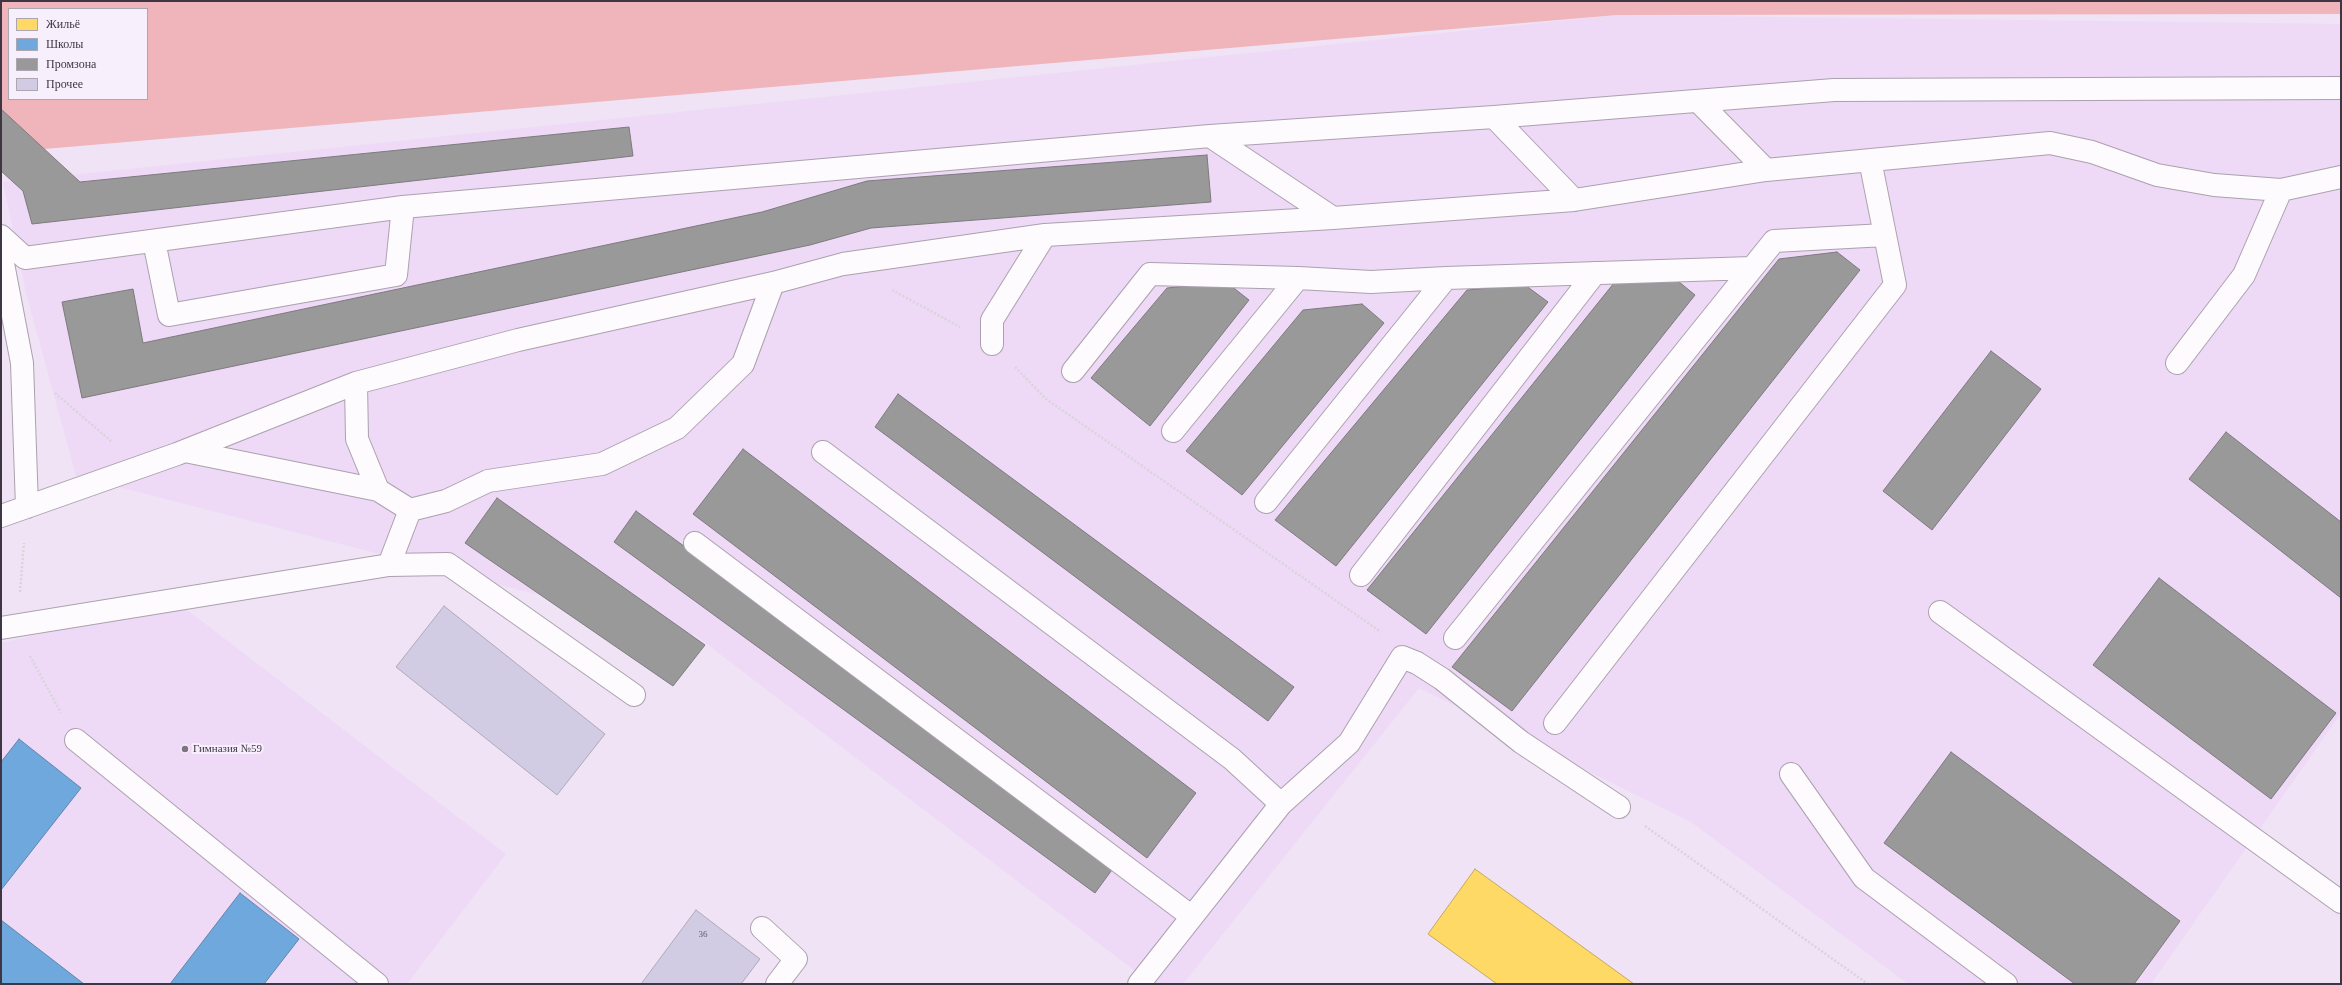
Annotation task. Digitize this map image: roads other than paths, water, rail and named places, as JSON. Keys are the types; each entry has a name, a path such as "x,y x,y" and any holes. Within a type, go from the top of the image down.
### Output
{"lane":[{"path":"1,236 25,258 403,207 1210,136 1494,117 1834,90 2341,88"},
{"path":"1698,101 1766,170"},
{"path":"1494,117 1574,200"},
{"path":"1210,136 1333,218"},
{"path":"1,516 185,451 356,383 518,340 773,283 843,264 1045,235 1333,218 1574,200 1766,170 2050,143 2092,152 2157,175 2214,185 2281,190 2341,177"},
{"path":"1555,723 1895,285 1870,160"},
{"path":"2178,363 2244,275 2281,190"},
{"path":"154,241 169,316 396,276 403,207"},
{"path":"992,344 992,320 1045,235"},
{"path":"1455,638 1774,241 1885,235"},
{"path":"1,253 22,363 27,507"},
{"path":"1073,371 1150,274 1298,278 1371,282 1446,278 1752,268"},
{"path":"1362,575 1595,273"},
{"path":"1173,432 1298,278"},
{"path":"1266,502 1446,278"},
{"path":"185,451 378,490 410,510 446,501 488,481 602,464 678,428 743,364 773,283"},
{"path":"356,383 357,439 378,490"},
{"path":"823,452 1232,759 1281,804"},
{"path":"389,566 410,510"},
{"path":"695,543 1191,916"},
{"path":"1,628 389,566 448,564 634,695"},
{"path":"1940,612 2341,902"},
{"path":"1139,984 1191,916 1281,804 1349,743 1402,657 1417,663 1442,679 1521,742 1619,807"},
{"path":"76,740 378,984"},
{"path":"1791,774 1864,878 2006,984"},
{"path":"762,928 796,959 777,984"}],"place":[{"name":"Гимназия №59","path":"185,749"}]}
